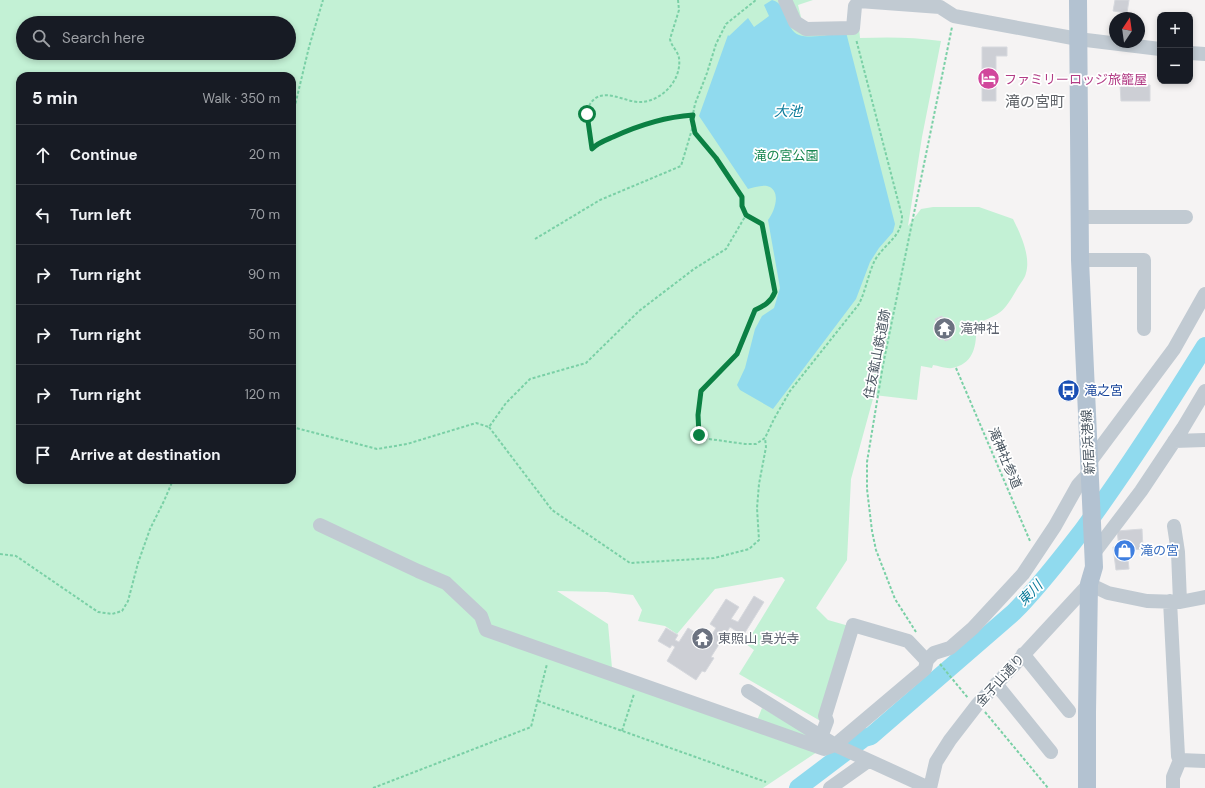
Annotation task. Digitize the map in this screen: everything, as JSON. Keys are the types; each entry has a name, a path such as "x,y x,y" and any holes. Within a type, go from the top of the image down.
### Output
{"main road":[{"name":"新居浜港線","path":"1078,0 1080,260 1094,567 1089,584 1087,788"}],"street":[{"path":"784,0 795,22 806,29 853,28 855,6 859,1 940,8 954,16 1078,39 1157,49"},
{"path":"1193,53 1205,54"},
{"path":"1080,217 1186,217"},
{"path":"1080,260 1144,260 1144,329"},
{"path":"320,524 446,583 481,616 486,630 824,749 836,745 925,669 932,658 950,648 973,628 1023,574 1078,485 1090,474 1174,349 1205,294"},
{"path":"1093,547 1140,491 1205,392"},
{"path":"1174,441 1205,440"},
{"path":"1173,788 1173,777 1180,760 1178,756 1175,602 1178,552 1174,526"},
{"path":"1089,584 1108,593 1147,601 1175,602 1205,597"},
{"name":"金子山通り","path":"929,788 936,762 950,740 977,705 1089,584"},
{"path":"822,737 827,721 825,716 853,625 908,640 932,658"},
{"path":"1023,654 1069,711"},
{"path":"996,684 1051,752"},
{"path":"748,691 836,745 929,788"},
{"path":"830,788 866,760"},
{"path":"1180,760 1205,761"}],"path":[{"path":"296,101 309,47 323,0"},
{"path":"678,0 679,10 670,39 679,58 679,69 676,79 660,96 651,100 640,102 602,95 590,102 587,114 592,149 598,144 636,126 665,118 693,115"},
{"path":"756,0 726,24 716,44 695,104 693,126 695,133 716,158 742,197 742,206 746,215 762,224 775,292 765,305 755,310 737,354 701,391 698,428 699,435 702,438 745,444 756,444 765,438 790,391 859,304 875,261 898,234 902,222 902,216 853,28"},
{"name":"住友鉱山鉄道跡","path":"920,636 895,599 876,550 867,490 867,462 883,365 954,16"},
{"path":"535,239 600,200 681,166 693,126"},
{"path":"489,427 506,403 530,379 586,362 639,311 694,269 726,249 746,215"},
{"name":"滝神社参道","path":"956,368 1036,555"},
{"path":"296,428 377,449 407,444 476,424 489,427 552,510 630,563 714,558 749,549 758,540 757,508 759,484 766,447 765,438"},
{"path":"0,554 16,556 98,612 112,614 122,611 128,601 138,563 150,529 171,484"},
{"path":"373,788 531,727 550,652"},
{"path":"932,658 962,690"},
{"path":"622,731 638,683"},
{"path":"538,701 766,782"},
{"path":"977,705 983,710 1048,788"}],"green space":[{"name":"滝の宮公園","path":"0,0 813,0 798,5 802,21 809,25 859,27 860,38 880,37 941,41 922,137 908,226 921,209 933,207 979,207 1013,219 1024,245 1027,266 1024,279 1005,308 997,314 976,324 975,345 973,352 966,362 960,366 952,368 933,365 932,368 921,366 917,400 874,395 851,479 847,560 816,608 828,620 849,626 824,723 739,674 754,650 746,644 785,580 782,577 715,589 677,634 665,626 638,621 642,610 633,595 607,592 557,591 608,624 613,679 754,728 762,708 818,740 817,752 763,788 0,788"}],"water":[{"name":"大池","path":"772,0 781,6 791,28 799,35 816,36 846,32 895,224 893,232 879,248 870,262 856,299 773,409 740,390 737,385 745,368 755,329 762,316 774,308 780,288 768,220 775,206 776,196 772,188 767,186 748,189 699,116 728,35 729,36 748,18 754,27 769,16 764,5"}],"building":[{"path":"1115,0 1129,0 1127,12 1113,11"},
{"name":"ファミリーロッジ旅籠屋","path":"982,47 1007,47 1007,56 996,56 996,101 982,101"},
{"path":"1120,85 1150,85 1150,101 1121,101"},
{"name":"滝神社","path":"942,316 944,320 942,323 944,322 946,327 950,325 954,334 950,336 951,339 945,341 944,338 939,340 935,331 939,329 937,325 939,324 935,319"},
{"name":"滝の宮","path":"1142,529 1143,549 1127,550 1129,569 1116,570 1113,547 1119,547 1117,531"},
{"name":"東照山 真光寺","path":"754,596 764,602 741,639 737,636 739,633 730,627 711,657 714,658 705,672 702,671 696,680 667,661 675,647 672,645 670,648 658,641 666,628 678,635 675,640 679,642 688,628 703,637 705,633 711,636 716,628 710,624 726,599 739,607 731,619 738,622"}],"waterway":[{"name":"東川","path":"798,788 864,738 871,736 1014,612 1041,583 1082,531 1114,486 1176,393 1205,346"}],"place":[{"name":"ファミリーロッジ旅籠屋","path":"989,79"},
{"name":"滝神社","path":"945,328"},
{"name":"滝之宮","path":"1068,390"},
{"name":"滝の宮","path":"1125,550"},
{"name":"東照山 真光寺","path":"702,638"}],"district":[{"name":"滝の宮町","path":"1035,102"}],"route":[{"path":"587,114 592,149 598,144 636,126 665,118 693,115 692,119 695,133 716,158 742,197 742,206 746,215 762,224 775,292 765,305 755,310 737,354 701,391 698,415 699,435"}]}
